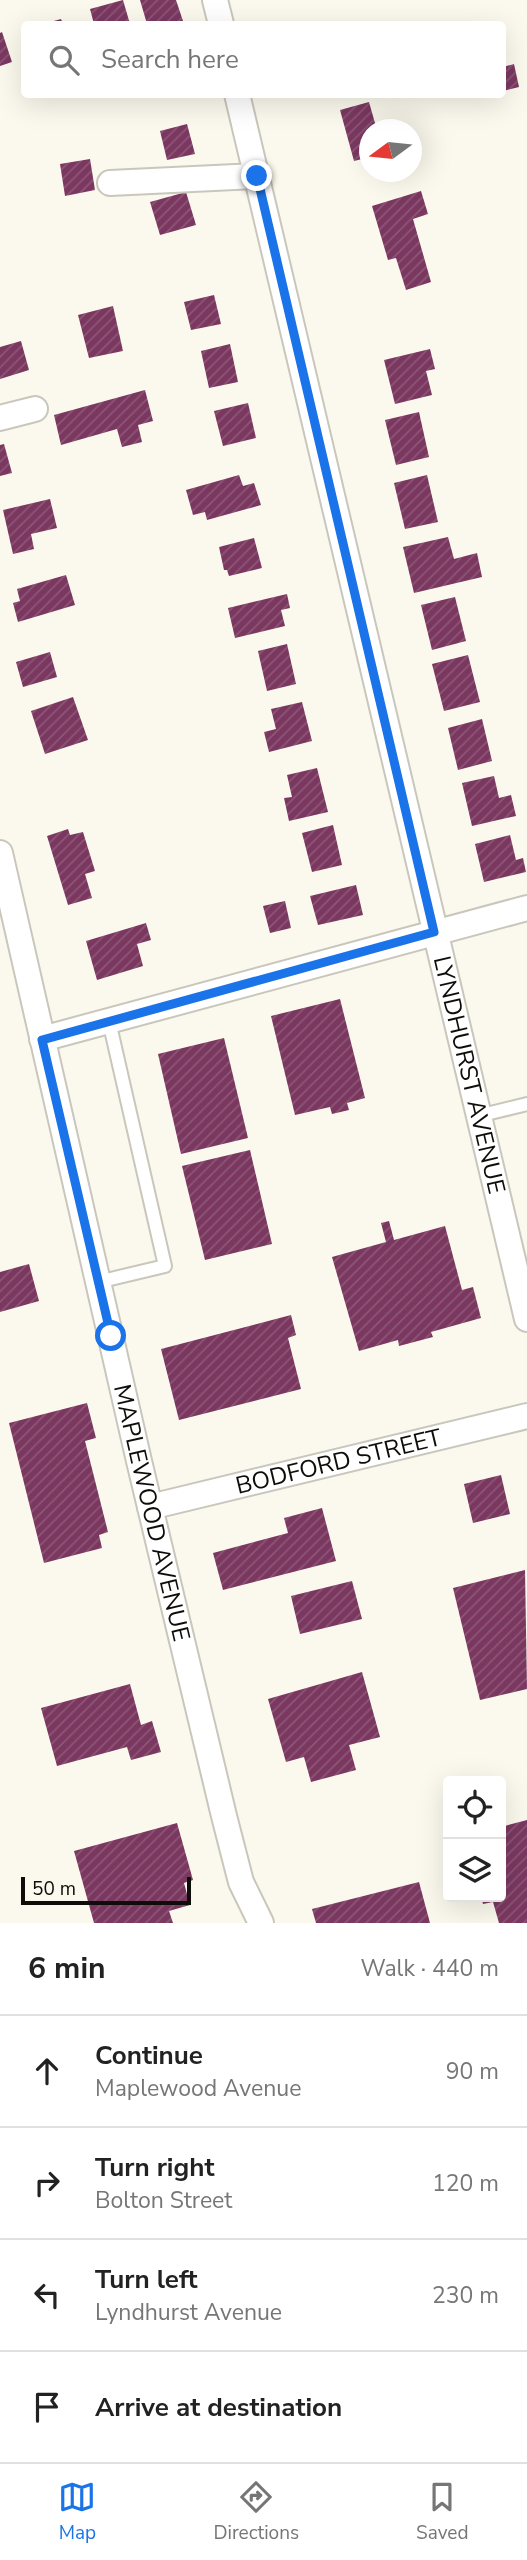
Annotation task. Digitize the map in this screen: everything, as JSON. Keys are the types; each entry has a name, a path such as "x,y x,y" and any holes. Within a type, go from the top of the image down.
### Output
{"street":[{"path":"215,0 220,21"},
{"name":"LYNDHURST AVENUE","path":"238,98 527,1319"},
{"path":"110,183 257,176"},
{"path":"0,418 35,409"},
{"name":"MAPLEWOOD AVENUE","path":"0,853 150,1507 241,1882 261,1923"},
{"path":"42,1040 527,908"},
{"name":"BODFORD STREET","path":"150,1507 527,1416"}],"lane":[{"path":"98,1282 165,1266 109,1021"},
{"path":"478,1116 527,1104"}],"building":[{"path":"123,0 129,21 93,21 90,9"},
{"path":"140,0 176,0 183,21 146,21"},
{"path":"2,32 12,62 0,66 0,33"},
{"path":"514,64 519,87 506,90 506,66"},
{"path":"369,102 374,119 359,119 359,160 354,161 340,110"},
{"path":"187,124 195,154 167,160 160,131"},
{"path":"90,159 95,190 65,196 60,164"},
{"path":"421,191 428,214 413,219 431,282 406,290 396,258 388,260 372,206"},
{"path":"186,192 196,225 160,235 150,202"},
{"path":"214,295 221,324 191,330 184,302"},
{"path":"113,306 123,351 89,358 78,315"},
{"path":"21,341 29,370 0,379 0,347"},
{"path":"230,344 238,382 209,388 201,351"},
{"path":"430,349 435,369 426,371 432,395 395,404 384,360"},
{"path":"145,390 153,421 138,425 142,442 122,447 117,429 61,445 54,415"},
{"path":"248,403 256,438 223,446 214,411"},
{"path":"419,412 429,457 396,465 385,420"},
{"path":"4,444 12,473 0,476 0,445"},
{"path":"239,475 243,486 254,483 261,505 207,520 205,512 193,515 186,490"},
{"path":"427,475 438,522 405,529 394,483"},
{"path":"50,499 57,528 31,534 34,549 13,554 3,510"},
{"path":"448,537 454,559 477,553 482,577 414,593 403,547"},
{"path":"254,538 262,568 229,576 227,570 224,570 219,547"},
{"path":"66,575 75,605 18,622 13,603 20,601 17,589"},
{"path":"287,594 290,608 281,610 285,626 235,638 228,608"},
{"path":"455,597 466,641 432,650 421,605"},
{"path":"287,644 296,684 267,691 258,651"},
{"path":"50,652 57,677 23,687 16,662"},
{"path":"468,655 480,702 444,711 432,664"},
{"path":"73,697 88,740 45,754 31,711"},
{"path":"302,702 312,741 269,752 264,732 276,729 271,709"},
{"path":"482,719 492,761 458,770 448,728"},
{"path":"317,768 328,812 289,821 284,798 292,797 287,775"},
{"path":"494,776 499,798 511,795 516,816 472,826 462,783"},
{"path":"333,825 342,865 312,872 302,833"},
{"path":"68,829 70,835 83,832 95,871 85,874 92,898 68,905 47,836"},
{"path":"510,835 516,860 523,858 526,872 484,882 475,844"},
{"path":"356,885 363,915 318,925 310,896"},
{"path":"285,901 291,928 270,933 263,906"},
{"path":"146,923 151,940 137,944 143,966 97,980 86,941"},
{"path":"340,999 365,1098 347,1103 349,1110 332,1114 330,1107 295,1115 271,1016"},
{"path":"224,1038 248,1138 181,1154 158,1054"},
{"path":"250,1150 272,1244 205,1260 182,1166"},
{"path":"389,1221 394,1240 445,1226 462,1290 473,1287 481,1318 431,1332 433,1337 399,1346 398,1340 359,1351 332,1257 386,1242 381,1223"},
{"path":"29,1264 39,1301 0,1312 0,1272"},
{"path":"291,1315 296,1335 288,1338 301,1389 179,1420 161,1349"},
{"path":"87,1403 96,1438 85,1441 108,1532 99,1535 102,1548 44,1563 9,1423"},
{"path":"501,1475 510,1514 473,1523 464,1484"},
{"path":"322,1508 336,1561 223,1590 213,1553 288,1533 284,1518"},
{"path":"525,1570 527,1689 480,1700 453,1588"},
{"path":"352,1581 362,1619 300,1634 291,1596"},
{"path":"362,1672 380,1737 349,1745 356,1770 311,1782 304,1757 286,1762 268,1699"},
{"path":"130,1684 141,1725 152,1721 161,1752 131,1760 127,1747 57,1766 41,1708"},
{"path":"527,1820 527,1923 499,1923 493,1902 506,1902 506,1826"},
{"path":"177,1823 193,1880 184,1883 190,1905 169,1911 173,1923 94,1923 74,1851"},
{"path":"419,1882 430,1923 316,1923 312,1909"}],"route":[{"path":"111,1336 42,1040 434,932 257,176"}]}
